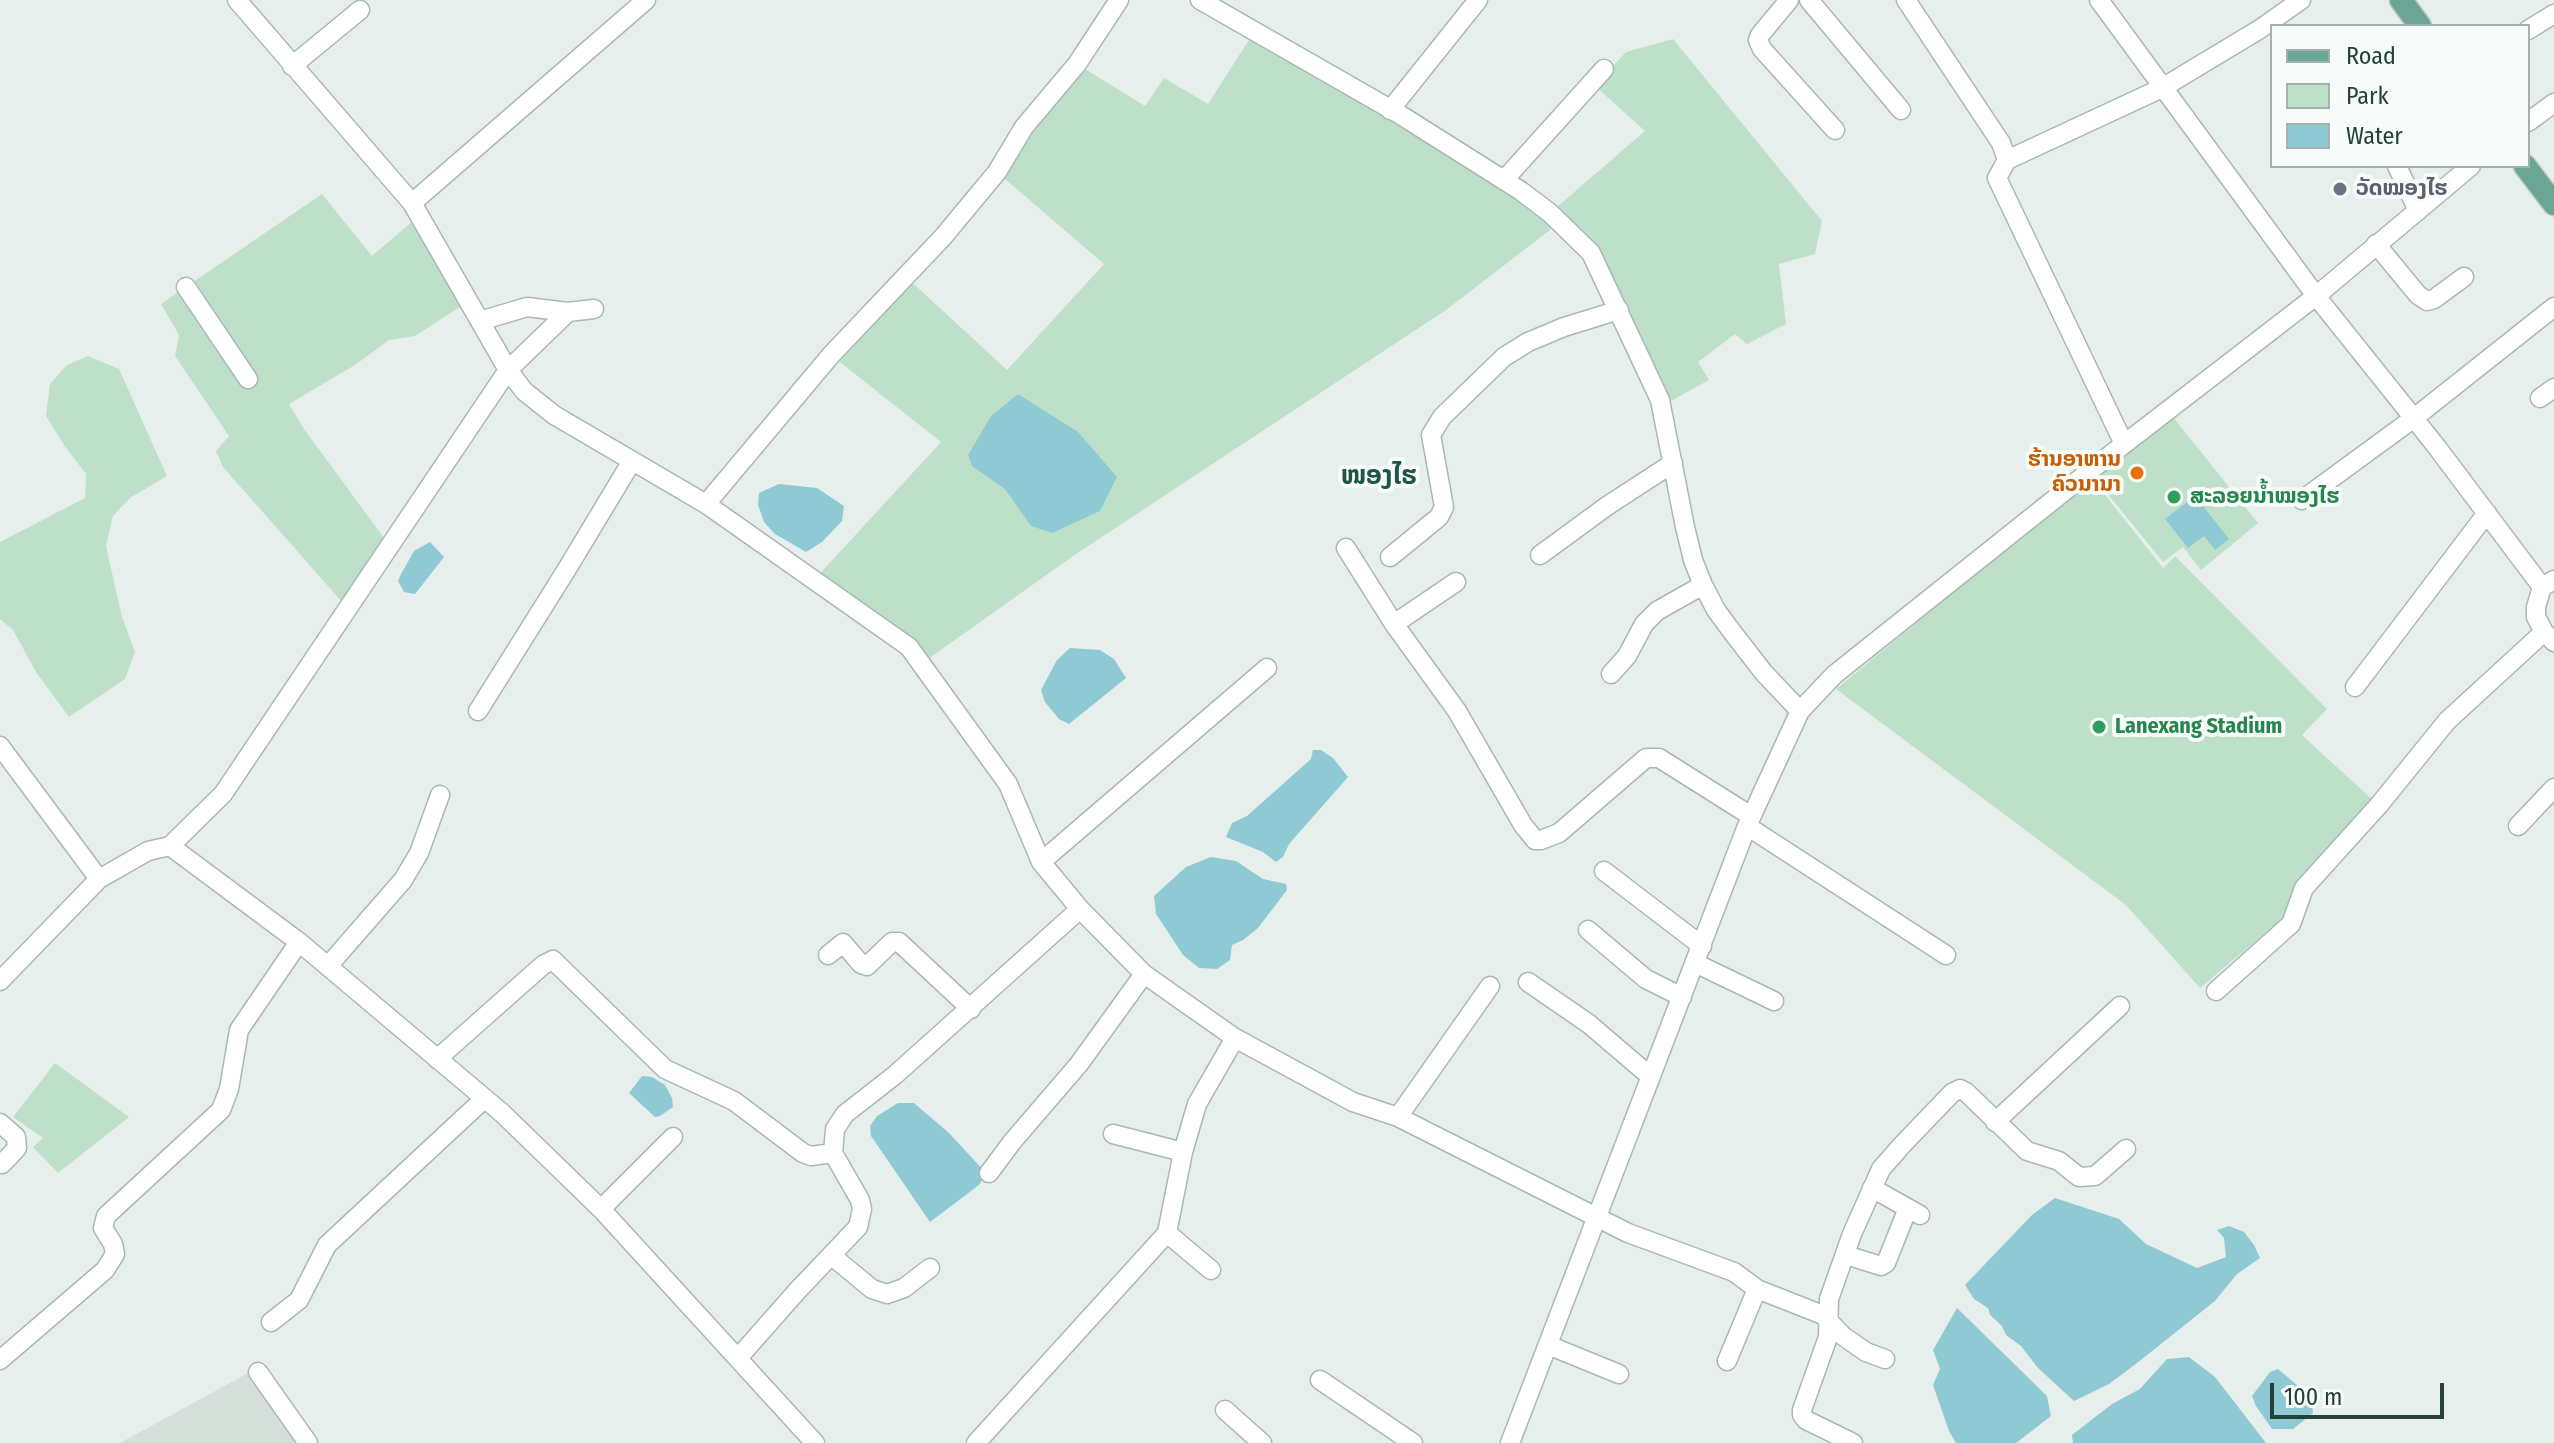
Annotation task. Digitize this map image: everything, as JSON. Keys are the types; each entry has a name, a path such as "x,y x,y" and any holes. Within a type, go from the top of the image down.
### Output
{"main road":[{"path":"2401,0 2419,24"},
{"path":"2527,168 2554,204"}],"street":[{"path":"237,0 412,203 508,370 524,391 554,415 706,504 909,647 1008,784 1041,862 1080,909 1144,974 1235,1038 1353,1102 1398,1117 1596,1218 1734,1272 1757,1289 1827,1319 1843,1336 1866,1352 1885,1359"},
{"path":"412,203 646,0"},
{"path":"706,504 831,355 943,237 997,172 1024,127 1077,64 1119,0"},
{"path":"1390,110 1478,0"},
{"path":"1789,0 1758,40 1762,49 1835,130"},
{"path":"1809,0 1901,110"},
{"path":"1906,0 2001,143 2007,160"},
{"path":"2099,0 2316,296 2487,513 2548,583 2536,607 2536,617 2549,637 2447,721 2379,805 2304,888 2291,924 2216,991"},
{"path":"2124,444 1997,178 2007,160 2162,88 2260,29 2301,0"},
{"path":"1205,1 1504,180 1550,213 1591,253 1660,400 1693,560 1703,585 1733,633 1764,673 1800,711"},
{"path":"292,66 360,10"},
{"path":"2530,29 2554,14"},
{"path":"1504,180 1604,69"},
{"path":"2530,121 2554,103"},
{"path":"2398,168 2418,211"},
{"path":"1510,1443 1749,821 1800,711 1834,675 2316,296 2469,168"},
{"path":"2376,244 2418,295 2427,301 2464,277"},
{"path":"186,287 248,379"},
{"path":"480,321 527,307 568,312 594,309"},
{"path":"2302,500 2414,418 2554,307"},
{"path":"1390,557 1439,517 1444,507 1431,435 1442,417 1504,357 1528,342 1619,310"},
{"path":"0,981 99,879 156,848 170,846 223,794 508,370 568,312"},
{"path":"478,711 632,461"},
{"path":"1540,555 1673,463"},
{"path":"2355,687 2487,513"},
{"path":"1346,548 1394,624 1457,711 1523,825 1535,840 1559,833 1646,758 1659,758 1946,955"},
{"path":"1394,624 1456,582"},
{"path":"1611,674 1627,656 1651,617 1703,585"},
{"path":"1041,862 1267,668"},
{"path":"0,746 99,879"},
{"path":"2518,826 2554,788"},
{"path":"328,966 403,880 419,853 440,795"},
{"path":"170,846 299,942 484,1099 601,1209 815,1443"},
{"path":"1604,871 1698,955 1774,1001"},
{"path":"738,1358 858,1227 862,1209 860,1200 833,1153 835,1129 845,1114 971,1009 1080,909"},
{"path":"1588,930 1646,979 1682,997"},
{"path":"0,1360 105,1270 115,1254 103,1228 106,1216 221,1110 229,1089 239,1030 299,942"},
{"path":"828,955 843,943 861,964 867,966 892,942 899,942 971,1009"},
{"path":"437,1059 543,965 553,960 665,1069 734,1101 803,1153 811,1156 833,1153"},
{"path":"989,1173 1079,1064 1144,974"},
{"path":"1528,982 1589,1024 1651,1077"},
{"path":"1398,1117 1490,986"},
{"path":"1995,1122 2120,1006"},
{"path":"976,1443 1167,1233 1183,1152 1197,1104 1235,1038"},
{"path":"1853,1443 1811,1423 1802,1415 1828,1337 1829,1299 1881,1169 1952,1093 1960,1089 2027,1151 2059,1161 2079,1177 2095,1176 2126,1149"},
{"path":"271,1322 299,1300 327,1245 484,1099"},
{"path":"0,1123 16,1137 17,1148 2,1164"},
{"path":"1113,1134 1183,1152"},
{"path":"601,1209 673,1137"},
{"path":"1846,1255 1883,1266 1914,1212 1872,1188"},
{"path":"1167,1233 1211,1270"},
{"path":"832,1256 872,1289 887,1294 904,1288 930,1268"},
{"path":"1727,1361 1757,1289"},
{"path":"1548,1345 1619,1374"},
{"path":"258,1372 308,1443"},
{"path":"1320,1380 1413,1443"},
{"path":"1225,1410 1262,1443"}],"shaded area":[{"path":"250,1372 300,1443 120,1443"}],"green space":[{"path":"1254,32 1550,213 1645,131 1595,86 1626,52 1673,39 1822,221 1815,254 1779,264 1786,324 1747,344 1735,334 1698,362 1709,380 1660,407 1584,251 1559,223 1446,310 1076,554 921,664 814,580 941,442 831,355 905,276 1007,370 1104,264 997,172 1077,64 1145,106 1164,78 1208,104"},
{"path":"322,194 372,256 420,215 469,301 415,336 389,340 355,365 289,404 384,538 343,603 223,467 216,451 229,436 175,356 179,335 161,304"},
{"path":"88,356 119,369 167,476 130,498 113,516 106,546 122,617 135,652 125,679 69,717 36,672 13,630 0,619 0,542 85,498 86,474 46,416 50,384 67,365"},
{"name":"ສະລອຍນ້ຳໝອງໄຮ","path":"2169,412 2258,523 2201,570 2183,547 2163,562 2090,472"},
{"name":"Lanexang Stadium","path":"2094,481 2163,568 2175,556 2327,709 2302,735 2375,802 2294,909 2200,988 2126,905 1836,689"},
{"path":"55,1063 129,1117 58,1173 33,1147 43,1138 13,1117"}],"water":[{"path":"1018,394 1078,432 1117,477 1100,511 1052,533 1031,526 1005,489 972,466 968,455 991,416"},
{"path":"779,484 817,488 844,506 842,521 822,542 806,552 775,534 764,522 758,505 759,493"},
{"path":"2195,496 2229,539 2215,550 2204,536 2188,548 2165,519"},
{"path":"430,542 444,557 415,594 404,592 398,581 401,574 414,551"},
{"path":"1070,648 1100,650 1114,659 1126,678 1069,724 1059,719 1045,702 1041,690 1057,660"},
{"path":"1313,750 1321,750 1333,758 1348,777 1289,844 1283,857 1276,862 1263,852 1226,837 1232,823 1247,816 1311,759"},
{"path":"1211,857 1236,861 1263,879 1286,884 1287,890 1258,928 1232,945 1230,960 1217,969 1199,968 1183,955 1156,914 1154,896 1186,867"},
{"path":"642,1076 652,1077 665,1085 672,1098 673,1107 660,1116 655,1117 629,1093"},
{"path":"898,1103 914,1103 949,1133 986,1173 979,1185 930,1222 871,1136 870,1126 877,1116"},
{"path":"2055,1198 2119,1219 2146,1244 2197,1268 2226,1257 2224,1238 2217,1230 2229,1226 2244,1232 2260,1258 2237,1274 2215,1301 2137,1363 2109,1384 2074,1401 2038,1368 2021,1346 2006,1335 1988,1308 1974,1299 1965,1285 2032,1215"},
{"path":"1957,1308 2047,1396 2051,1416 2016,1443 1956,1443 1949,1431 1933,1385 1940,1369 1933,1350"},
{"path":"2189,1357 2215,1377 2266,1443 2073,1443 2072,1435 2112,1404 2140,1389 2167,1359"},
{"path":"2278,1369 2311,1397 2313,1413 2293,1429 2272,1429 2252,1396 2270,1372"}],"place":[{"name":"ວັດໝອງໄຮ","path":"2340,189"},
{"name":"ຮ້ານອາຫານ ຄົວນານາ","path":"2137,473"},
{"name":"ສະລອຍນ້ຳໝອງໄຮ","path":"2174,497"},
{"name":"Lanexang Stadium","path":"2099,727"}],"district":[{"name":"ໜອງໄຮ","path":"1379,477"}]}
